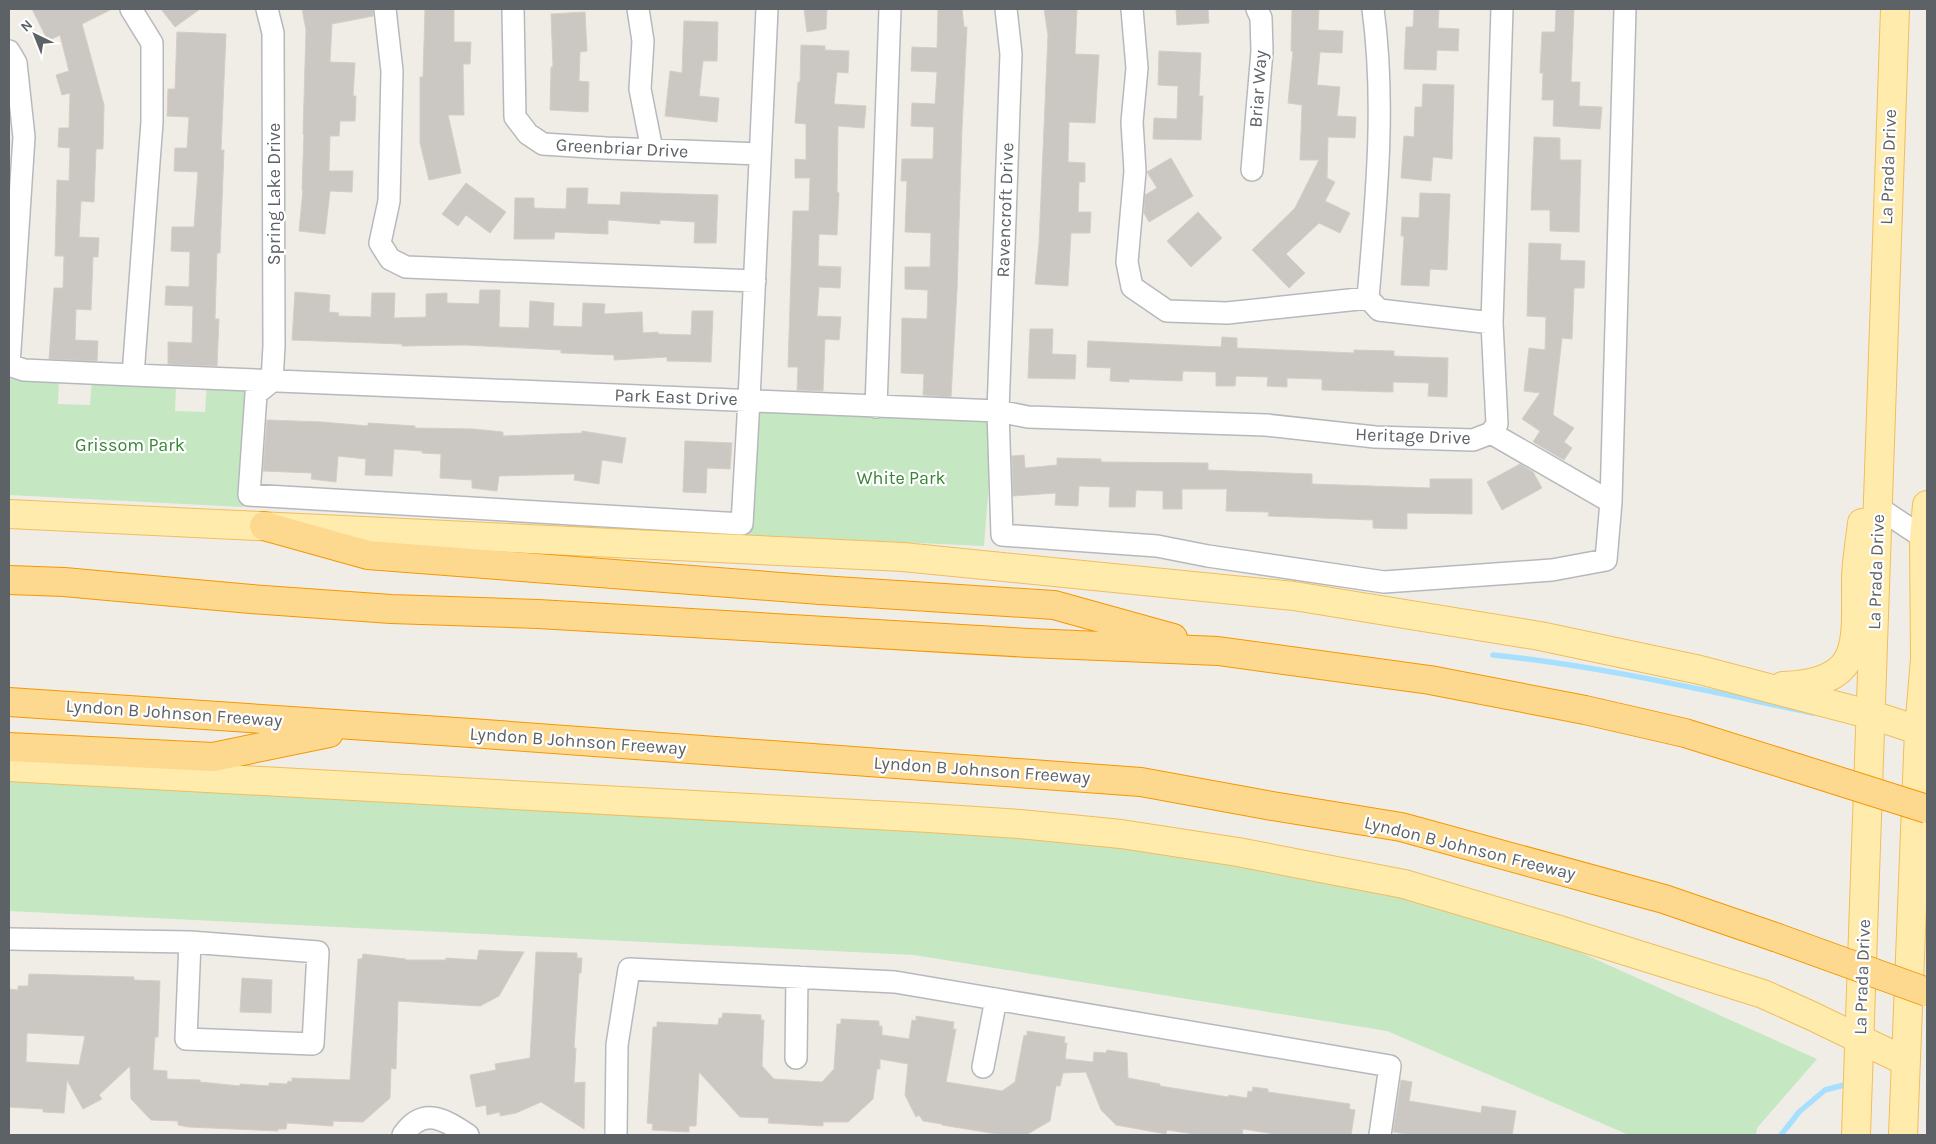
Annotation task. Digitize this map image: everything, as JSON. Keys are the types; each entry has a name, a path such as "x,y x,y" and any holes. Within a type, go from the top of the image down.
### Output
{"highway":[{"path":"264,526 368,556 801,589 1054,605 1218,651"},
{"path":"9,580 64,582 251,599 391,609 548,614 1029,643 1218,651 1430,680 1585,710 1684,733 1927,809"},
{"name":"Lyndon B Johnson Freeway","path":"9,702 1141,782 1401,827 1664,898 1927,992"},
{"path":"9,747 213,757 362,726"}],"main road":[{"name":"La Prada Drive","path":"1856,1135 1879,508 1879,424 1895,9"},
{"path":"1768,686 1803,685 1832,676 1850,658 1856,635 1856,573 1866,466 1879,424"},
{"path":"1903,1135 1905,1061 1923,732 1927,505"},
{"path":"9,514 903,557 1294,596 1540,636 1700,670 1768,686 1872,715 1923,732"},
{"path":"9,767 930,818 1121,834 1238,852 1404,884 1764,994 1905,1061"}],"street":[{"path":"130,9 152,42 152,122 133,375"},
{"name":"Spring Lake Drive","path":"267,9 273,33 274,80 274,346 272,380"},
{"path":"385,9 392,71 389,201 380,243 390,259 406,267 755,281"},
{"name":"Greenbriar Drive","path":"513,9 515,117 528,134 543,144 760,154"},
{"path":"638,9 643,41 640,89 652,150"},
{"name":"Park East Drive","path":"9,365 24,370 749,400 767,9"},
{"path":"876,407 890,9"},
{"name":"Ravencroft Drive","path":"1006,9 1011,54 998,412 1002,535 1157,546 1208,556 1384,582 1552,570 1606,560 1612,502"},
{"path":"1132,9 1137,68 1132,122 1135,171 1127,262 1132,287 1167,311 1227,313 1368,298"},
{"name":"Briar Way","path":"1252,170 1262,51 1261,18 1257,9"},
{"path":"1373,9 1379,100 1376,195 1368,298 1379,310 1492,323"},
{"name":"Heritage Drive","path":"749,400 998,412 1028,417 1266,425 1375,436 1473,440 1491,433 1497,424 1492,323 1502,9"},
{"path":"1491,433 1612,502 1625,9"},
{"path":"9,51 16,63 24,137 9,365"},
{"path":"272,380 256,394 249,495 742,524 749,400"},
{"path":"1879,508 1926,538"},
{"path":"9,939 190,942 318,952 314,1044 186,1039 190,942"},
{"path":"616,1135 617,1045 629,969 895,982 1390,1066 1380,1135"},
{"path":"796,1058 797,977"},
{"path":"983,1067 996,999"},
{"path":"403,1135 417,1119 424,1117 436,1118 452,1124 468,1135"}],"green space":[{"name":"Grissom Park","path":"9,379 59,381 58,404 90,405 92,380 176,384 175,411 205,412 207,383 250,385 243,507 9,495"},
{"name":"White Park","path":"753,409 994,418 984,546 744,535"},
{"path":"9,766 1075,818 1172,827 1404,873 1817,1059 1757,1128 1756,1135 1629,1135 1387,1031 914,955 9,911"}],"building":[{"path":"32,9 112,9 82,24 104,105 103,149 96,149 94,202 81,201 79,237 99,238 98,257 93,257 91,310 76,309 75,340 98,341 97,361 49,359 54,288 63,288 64,256 55,256 57,180 69,181 70,148 58,147 59,128 69,128 70,93 62,95 56,75 69,71 60,35 48,41"},
{"path":"161,9 200,9 175,27"},
{"path":"302,9 373,9 373,16 332,24 330,62 355,63 353,96 356,96 355,121 340,121 339,136 330,136 329,171 353,171 352,192 330,191 325,234 299,231 303,190 306,30"},
{"path":"425,9 454,9 454,42 471,42 470,64 463,64 464,115 448,115 461,173 429,180 420,143 420,77 423,77"},
{"path":"804,9 827,9 826,29 807,32"},
{"path":"938,9 962,9 964,27 967,27 951,397 923,395 924,374 901,373 902,318 927,319 928,290 905,289 905,267 930,267 931,233 905,232 907,181 901,181 902,159 933,159 934,127 911,126 912,103 935,104 937,72 911,71 912,47 937,48"},
{"path":"1044,9 1077,9 1075,54 1099,55 1095,123 1069,122 1068,162 1085,163 1085,182 1079,182 1078,212 1091,212 1090,233 1071,233 1068,286 1035,284 1039,243 1048,35"},
{"path":"1176,9 1208,9 1209,23 1177,25"},
{"path":"1292,9 1319,9 1318,30 1343,31 1342,53 1320,52 1317,85 1340,87 1337,116 1356,117 1355,138 1328,137 1327,178 1335,182 1325,201 1350,213 1340,233 1319,223 1286,254 1305,273 1289,288 1252,250 1295,208 1319,160 1300,160 1302,105 1288,103 1293,51 1291,51"},
{"path":"1414,9 1439,9 1438,28 1459,29 1458,51 1437,50 1436,70 1404,69 1406,27 1413,27"},
{"path":"1556,9 1574,9 1571,82 1580,82 1579,106 1602,107 1600,129 1553,126 1554,100 1542,100 1543,73 1540,73 1542,32 1555,32"},
{"path":"585,12 587,51 580,52 579,81 589,82 588,112 550,110 551,67 553,67 551,14"},
{"path":"684,21 718,22 717,61 703,61 699,96 719,98 717,122 665,116 670,71 682,73"},
{"path":"177,32 226,34 221,150 224,150 220,253 217,253 215,319 219,319 217,366 168,364 168,342 192,343 193,306 165,305 166,286 189,287 190,252 171,251 172,227 194,227 198,172 174,171 175,148 187,148 189,117 167,116 168,89 175,89"},
{"path":"801,45 825,46 825,50 849,51 848,73 837,72 834,104 866,106 864,128 838,126 837,192 839,193 837,235 819,234 818,266 841,267 840,288 819,287 817,316 841,317 839,340 825,339 823,391 797,390 798,367 788,367 793,211 809,211 810,178 795,178 795,159 806,160 806,124 795,123 798,82 800,82"},
{"path":"1159,51 1201,53 1199,96 1203,96 1201,140 1153,139 1154,118 1177,119 1178,86 1158,85"},
{"path":"1423,84 1454,85 1452,159 1433,157 1431,181 1401,178 1404,136 1414,137 1415,107 1422,107"},
{"path":"1534,137 1560,138 1560,160 1581,160 1579,232 1550,231 1550,210 1531,210"},
{"path":"1171,158 1193,196 1149,222 1144,213 1145,195 1157,188 1147,172"},
{"path":"466,183 506,212 490,233 466,215 458,226 442,214"},
{"path":"567,188 588,188 587,204 620,205 621,192 718,195 716,243 694,243 695,222 660,220 660,224 608,220 608,234 555,232 554,239 514,239 515,198 534,198 534,208 566,209"},
{"path":"1420,193 1450,194 1447,270 1430,269 1429,286 1401,285 1404,236 1401,236 1402,217 1419,218"},
{"path":"1198,212 1222,238 1191,267 1167,241"},
{"path":"1529,243 1561,244 1560,260 1585,261 1584,288 1574,288 1572,339 1562,338 1553,415 1574,428 1564,442 1572,448 1564,460 1533,442 1540,431 1522,419 1540,393 1524,391 1529,348 1545,350 1546,317 1527,316"},
{"path":"480,290 500,290 499,327 529,328 530,301 554,303 553,326 582,327 583,303 605,304 604,314 642,312 643,333 658,332 658,334 691,335 692,311 713,311 711,362 667,361 667,357 614,360 614,355 561,353 561,350 464,345 402,346 402,344 292,340 295,292 330,295 329,312 339,313 338,316 371,317 372,293 395,293 394,318 426,317 426,294 447,293 447,303 479,304"},
{"path":"1030,329 1053,329 1052,354 1076,355 1075,379 1028,378"},
{"path":"1222,337 1237,338 1237,348 1354,353 1354,350 1394,351 1394,356 1448,358 1447,397 1428,396 1429,383 1393,382 1393,392 1322,390 1322,379 1287,378 1287,387 1267,386 1268,377 1236,376 1235,386 1216,386 1216,372 1183,371 1182,381 1129,379 1129,382 1110,381 1111,368 1087,367 1088,341 1221,347"},
{"path":"267,420 368,426 368,423 415,426 415,428 473,429 503,432 503,436 582,433 582,431 626,438 622,463 602,460 599,484 574,480 575,474 499,476 497,491 472,488 472,480 440,478 441,454 422,453 422,451 394,449 392,476 365,475 366,459 338,456 336,482 311,479 312,473 263,471"},
{"path":"685,441 732,443 730,469 707,468 706,493 683,492"},
{"path":"1024,455 1025,468 1057,465 1057,458 1101,459 1101,462 1208,463 1208,470 1312,474 1312,484 1430,488 1430,479 1472,479 1472,514 1407,513 1407,529 1373,528 1373,520 1268,516 1269,512 1226,511 1227,489 1182,489 1182,509 1163,509 1163,491 1136,490 1135,507 1109,507 1110,487 1079,486 1078,506 1055,505 1056,493 1013,496 1012,456"},
{"path":"1520,464 1533,472 1542,488 1502,510 1487,482"},
{"path":"479,950 524,952 499,996 480,1006 398,1001 396,1069 391,1068 390,1098 363,1122 333,1121 333,1126 287,1123 286,1129 278,1129 278,1131 188,1127 178,1125 178,1121 151,1120 131,1099 130,1066 99,1095 102,1099 83,1109 67,1080 64,1113 43,1112 43,1109 9,1107 9,989 18,990 18,986 28,986 29,974 134,977 134,980 160,981 158,1037 155,1037 153,1070 167,1071 167,1079 200,1080 200,1082 240,1086 240,1084 269,1086 269,1083 287,1084 288,1081 292,1082 292,1078 350,1080 358,959 362,959 363,954 405,960 446,960 446,958 477,960","holes":["27,1033 85,1036 79,1065 26,1062"]},
{"path":"536,952 577,953 577,958 582,958 581,973 579,973 574,1048 576,1048 574,1083 585,1082 584,1129 541,1102 516,1113 500,1116 500,1112 487,1115 486,1105 476,1107 470,1075 496,1070 495,1064 530,1058"},
{"path":"242,978 272,980 271,1013 240,1012"},
{"path":"723,1013 761,1015 761,1020 764,1020 762,1066 774,1079 822,1082 834,1069 837,1024 841,1024 841,1019 879,1021 879,1026 882,1026 882,1035 909,1039 912,1020 916,1021 916,1016 954,1022 953,1029 956,1029 946,1082 1002,1091 1015,1082 1024,1035 1027,1036 1027,1031 1065,1037 1064,1043 1067,1043 1065,1059 1093,1062 1094,1052 1106,1053 1107,1050 1127,1053 1128,1078 1160,1084 1160,1086 1228,1097 1229,1095 1247,1098 1248,1091 1252,1092 1253,1087 1268,1089 1268,1092 1350,1104 1349,1109 1355,1110 1351,1135 1280,1135 1243,1129 1242,1135 1201,1135 1167,1130 1166,1134 1116,1125 1101,1110 1086,1072 1063,1073 1060,1086 1056,1086 1050,1121 1026,1135 1003,1135 923,1121 919,1115 916,1117 905,1095 908,1064 880,1059 880,1069 877,1069 873,1099 848,1122 823,1122 823,1126 768,1123 769,1118 740,1117 699,1072 696,1126 689,1126 689,1132 652,1130 653,1124 647,1123 653,1027 657,1027 657,1022 718,1025 719,1018 722,1018"},
{"path":"1401,1080 1412,1082 1409,1101 1481,1113 1482,1106 1516,1111 1512,1135 1413,1135 1393,1132"}],"waterway":[{"path":"1493,655 1614,672 1813,713"},
{"path":"1781,1135 1799,1112 1825,1090 1848,1084"}]}
